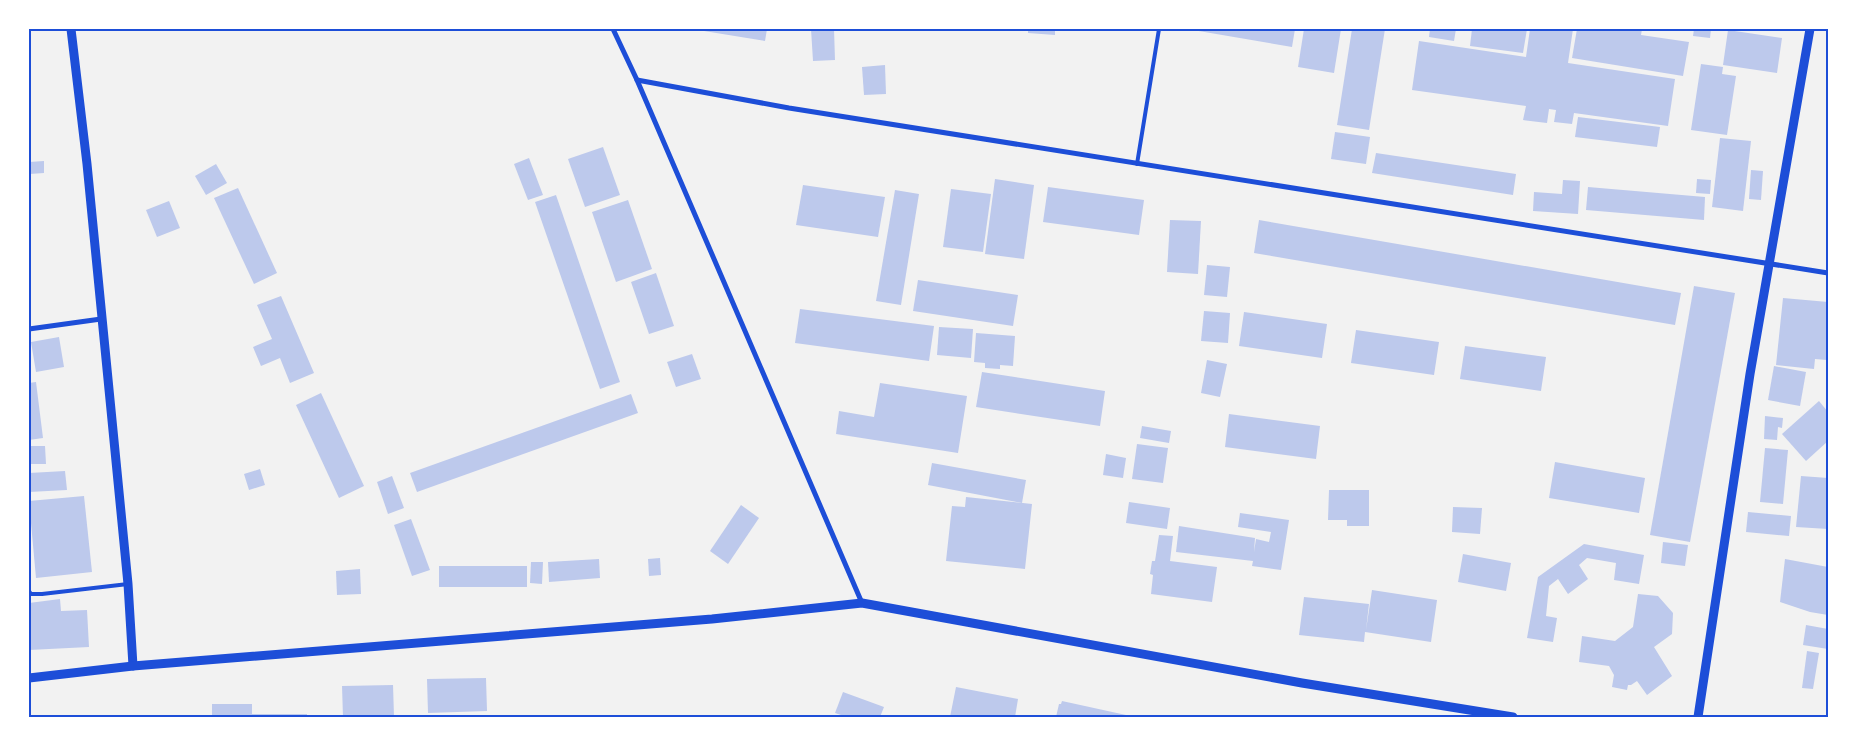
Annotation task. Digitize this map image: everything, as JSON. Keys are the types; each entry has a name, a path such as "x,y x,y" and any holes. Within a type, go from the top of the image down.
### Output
{"street":[{"path":"71,29 87,164 128,584 133,666"},
{"path":"613,29 637,80 862,603"},
{"path":"1698,717 1750,374 1810,29"},
{"path":"637,80 799,109 1137,164 1828,273"},
{"path":"29,329 101,319"},
{"path":"29,678 133,666 712,619 862,603 1302,683 1513,717"}],"lane":[{"path":"1137,164 1159,29"},
{"path":"29,592 32,594 42,594 128,584"}],"building":[{"path":"704,29 767,29 765,41 704,31"},
{"path":"811,29 834,29 835,60 813,61"},
{"path":"1028,29 1055,29 1055,35 1028,33"},
{"path":"1187,29 1295,29 1292,47"},
{"path":"1304,29 1341,29 1334,73 1298,67"},
{"path":"1352,29 1385,29 1369,130 1337,125"},
{"path":"1430,29 1456,29 1454,41 1429,37"},
{"path":"1472,29 1527,29 1523,53 1470,46"},
{"path":"1530,29 1573,29 1568,63 1675,79 1668,126 1574,113 1572,124 1554,122 1556,110 1549,109 1547,123 1523,120 1526,106 1412,90 1419,41 1526,57"},
{"path":"1577,29 1642,29 1641,35 1689,42 1683,76 1572,58"},
{"path":"1694,29 1711,29 1710,38 1693,36"},
{"path":"1728,30 1782,38 1777,73 1723,65"},
{"path":"1701,64 1723,67 1722,74 1736,76 1727,135 1691,130"},
{"path":"885,65 886,94 864,95 862,67"},
{"path":"1578,117 1660,127 1657,147 1575,137"},
{"path":"1335,132 1370,137 1366,164 1331,159"},
{"path":"1720,138 1751,141 1743,211 1712,207"},
{"path":"603,147 620,195 585,207 568,159"},
{"path":"1376,153 1516,174 1513,195 1372,173"},
{"path":"529,158 543,195 528,200 514,164"},
{"path":"44,161 44,173 30,174 29,162"},
{"path":"216,164 227,183 206,195 195,176"},
{"path":"1751,170 1763,171 1761,200 1749,199"},
{"path":"995,179 1034,185 1024,259 985,254"},
{"path":"1697,179 1711,180 1710,194 1696,193"},
{"path":"1563,180 1580,181 1578,214 1533,211 1534,192 1562,194"},
{"path":"803,185 885,197 878,237 796,225"},
{"path":"1048,187 1144,200 1139,235 1043,222"},
{"path":"1588,187 1705,197 1704,220 1586,210"},
{"path":"238,188 277,273 254,284 214,198"},
{"path":"951,189 991,194 983,252 943,247"},
{"path":"895,190 919,194 901,305 876,301"},
{"path":"556,195 620,382 600,389 535,202"},
{"path":"628,200 652,269 616,282 592,212"},
{"path":"169,201 180,228 157,237 146,210"},
{"path":"1170,220 1201,221 1198,274 1167,272"},
{"path":"1259,220 1681,293 1675,325 1254,253"},
{"path":"1207,265 1230,267 1227,297 1204,295"},
{"path":"656,273 674,326 649,334 631,282"},
{"path":"918,280 1018,295 1013,326 913,311"},
{"path":"1694,286 1735,293 1690,542 1650,535"},
{"path":"281,296 314,373 290,383 280,358 261,366 253,347 272,339 257,305"},
{"path":"1783,298 1828,302 1827,360 1815,359 1814,369 1776,365"},
{"path":"800,309 934,326 929,361 795,343"},
{"path":"1204,311 1230,313 1228,343 1201,341"},
{"path":"1244,312 1327,324 1322,358 1239,346"},
{"path":"939,327 973,329 971,358 937,355"},
{"path":"1356,330 1439,342 1434,375 1351,363"},
{"path":"976,333 1015,336 1013,366 1000,365 1000,369 985,368 985,363 974,362"},
{"path":"59,337 64,367 36,372 31,342"},
{"path":"1465,346 1546,357 1541,391 1460,379"},
{"path":"692,354 701,379 676,387 667,362"},
{"path":"1207,360 1227,364 1220,397 1201,393"},
{"path":"1774,366 1806,372 1800,406 1768,400"},
{"path":"982,372 1105,391 1100,426 976,407"},
{"path":"36,382 43,438 29,440 29,383"},
{"path":"880,383 967,396 958,453 836,434 839,411 874,417"},
{"path":"321,393 364,486 339,498 296,405"},
{"path":"631,394 638,413 417,492 410,473"},
{"path":"1819,401 1828,412 1828,441 1806,461 1782,434"},
{"path":"1229,414 1320,426 1316,459 1225,447"},
{"path":"1765,416 1783,418 1782,428 1778,427 1777,440 1764,439"},
{"path":"1142,426 1171,431 1169,443 1140,438"},
{"path":"1137,444 1168,448 1163,483 1132,479"},
{"path":"29,446 45,446 46,464 29,464"},
{"path":"1765,448 1788,450 1783,504 1760,502"},
{"path":"1106,454 1126,458 1123,478 1103,475"},
{"path":"1555,462 1645,478 1639,513 1549,498"},
{"path":"932,463 1026,480 1022,503 928,485"},
{"path":"260,469 265,485 249,490 244,474"},
{"path":"65,471 67,490 29,492 29,473"},
{"path":"392,476 404,508 388,514 377,482"},
{"path":"1801,476 1828,478 1828,529 1796,527"},
{"path":"1329,490 1369,490 1369,526 1347,526 1347,520 1328,520"},
{"path":"84,496 92,572 36,578 29,501"},
{"path":"966,497 1032,504 1025,569 946,561 952,506 965,507"},
{"path":"1129,502 1170,508 1167,529 1126,523"},
{"path":"741,505 759,518 728,564 710,551"},
{"path":"1453,507 1482,508 1480,534 1452,532"},
{"path":"1748,512 1791,516 1789,536 1746,532"},
{"path":"1240,513 1289,520 1281,570 1252,566 1253,561 1176,552 1179,526 1255,538 1254,552 1256,539 1269,542 1271,532 1238,527"},
{"path":"411,519 430,570 412,576 394,525"},
{"path":"1159,535 1173,536 1170,561 1217,567 1212,602 1151,594 1153,575 1150,574 1152,561 1155,561"},
{"path":"1663,542 1688,545 1685,566 1661,563"},
{"path":"1584,544 1644,555 1639,584 1614,580 1616,563 1587,558 1579,565 1588,579 1568,594 1558,579 1549,586 1546,616 1557,618 1553,642 1527,638 1538,577"},
{"path":"1463,554 1511,563 1506,591 1458,582"},
{"path":"660,558 661,575 649,576 648,559"},
{"path":"599,559 600,578 549,582 548,562"},
{"path":"1785,559 1828,567 1828,615 1810,612 1780,602"},
{"path":"531,562 543,562 542,584 530,583"},
{"path":"439,566 527,566 527,587 439,587"},
{"path":"360,569 361,594 337,595 336,571"},
{"path":"1372,590 1437,600 1431,642 1365,632 1364,642 1299,635 1304,597 1369,604 1366,630"},
{"path":"1638,594 1658,596 1673,613 1672,634 1654,647 1672,676 1647,695 1637,681 1628,685 1627,690 1612,687 1614,675 1609,666 1579,662 1582,636 1615,641 1633,627"},
{"path":"60,599 61,611 87,610 89,647 29,650 29,603"},
{"path":"1806,625 1828,629 1828,649 1803,645"},
{"path":"1807,651 1819,653 1813,689 1802,688"},
{"path":"486,678 487,711 428,713 427,679"},
{"path":"393,685 394,717 343,717 342,686"},
{"path":"956,687 1018,699 1015,717 950,717"},
{"path":"843,692 884,707 880,717 847,717 835,713"},
{"path":"1062,701 1126,715 1125,717 1056,717 1059,704"},
{"path":"212,704 252,704 252,714 307,714 307,717 212,717"}]}
